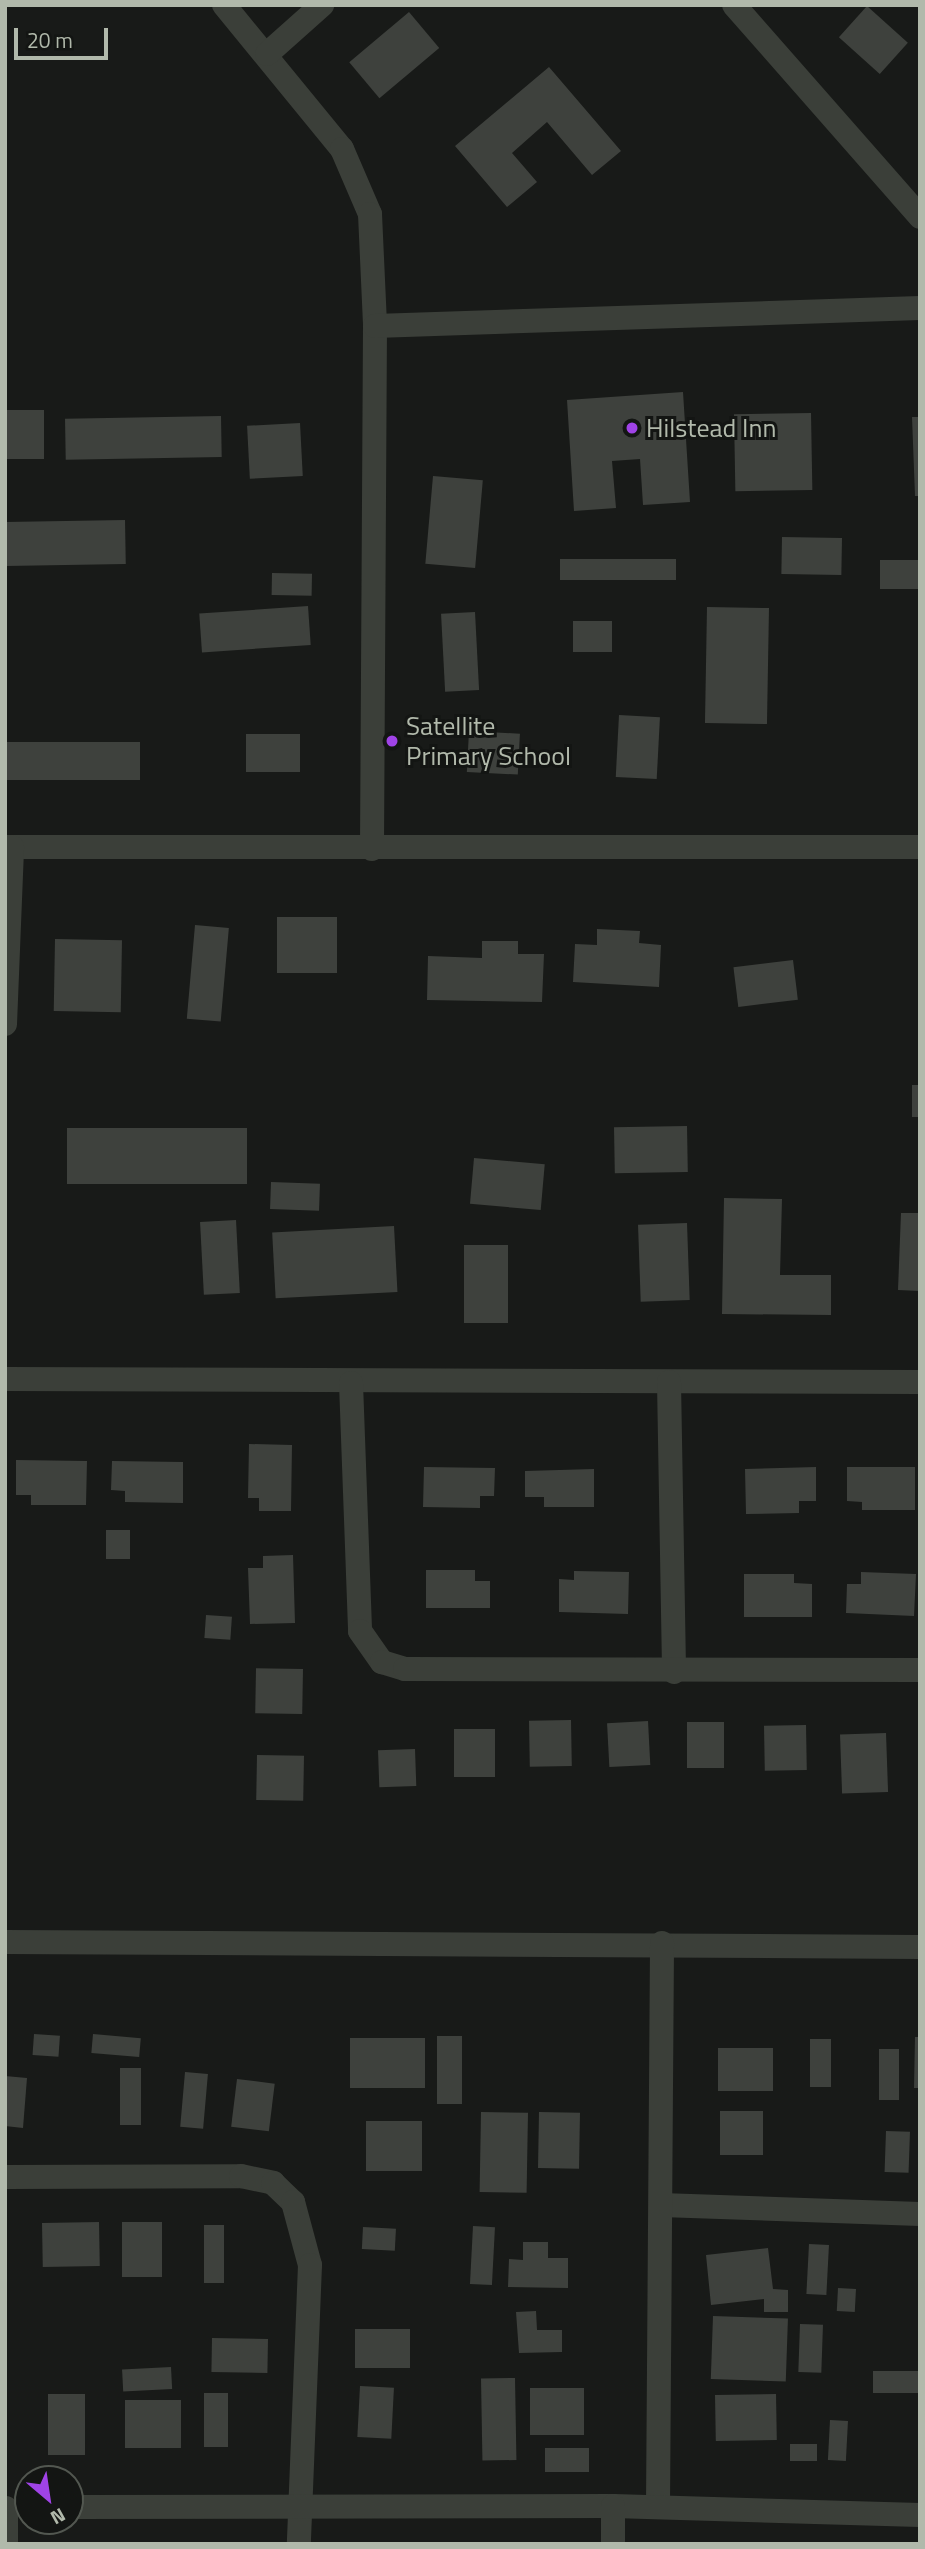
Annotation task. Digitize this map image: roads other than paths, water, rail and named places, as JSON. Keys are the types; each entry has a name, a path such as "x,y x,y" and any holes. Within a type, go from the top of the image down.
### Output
{"street":[{"path":"224,5 267,54 342,149 362,188 370,214 375,326 372,849"},
{"path":"267,54 323,5"},
{"path":"734,5 920,217"},
{"path":"375,326 920,308"},
{"path":"5,1024 9,847 920,847"},
{"path":"5,1379 351,1383 920,1382"},
{"path":"668,1382 674,1672"},
{"path":"351,1383 359,1621 363,1640 376,1657 405,1669 674,1672 920,1670"},
{"path":"5,1942 920,1947"},
{"path":"658,2506 662,1944"},
{"path":"5,2177 241,2176 273,2183 293,2202 310,2265 299,2544"},
{"path":"660,2205 920,2214"},
{"path":"84,2507 300,2504 658,2506 920,2515"},
{"path":"613,2506 613,2544"},
{"path":"6,2508 6,2544"}],"place":[{"name":"Hilstead Inn","path":"632,428"},
{"name":"Satellite Primary School","path":"392,741"}]}
